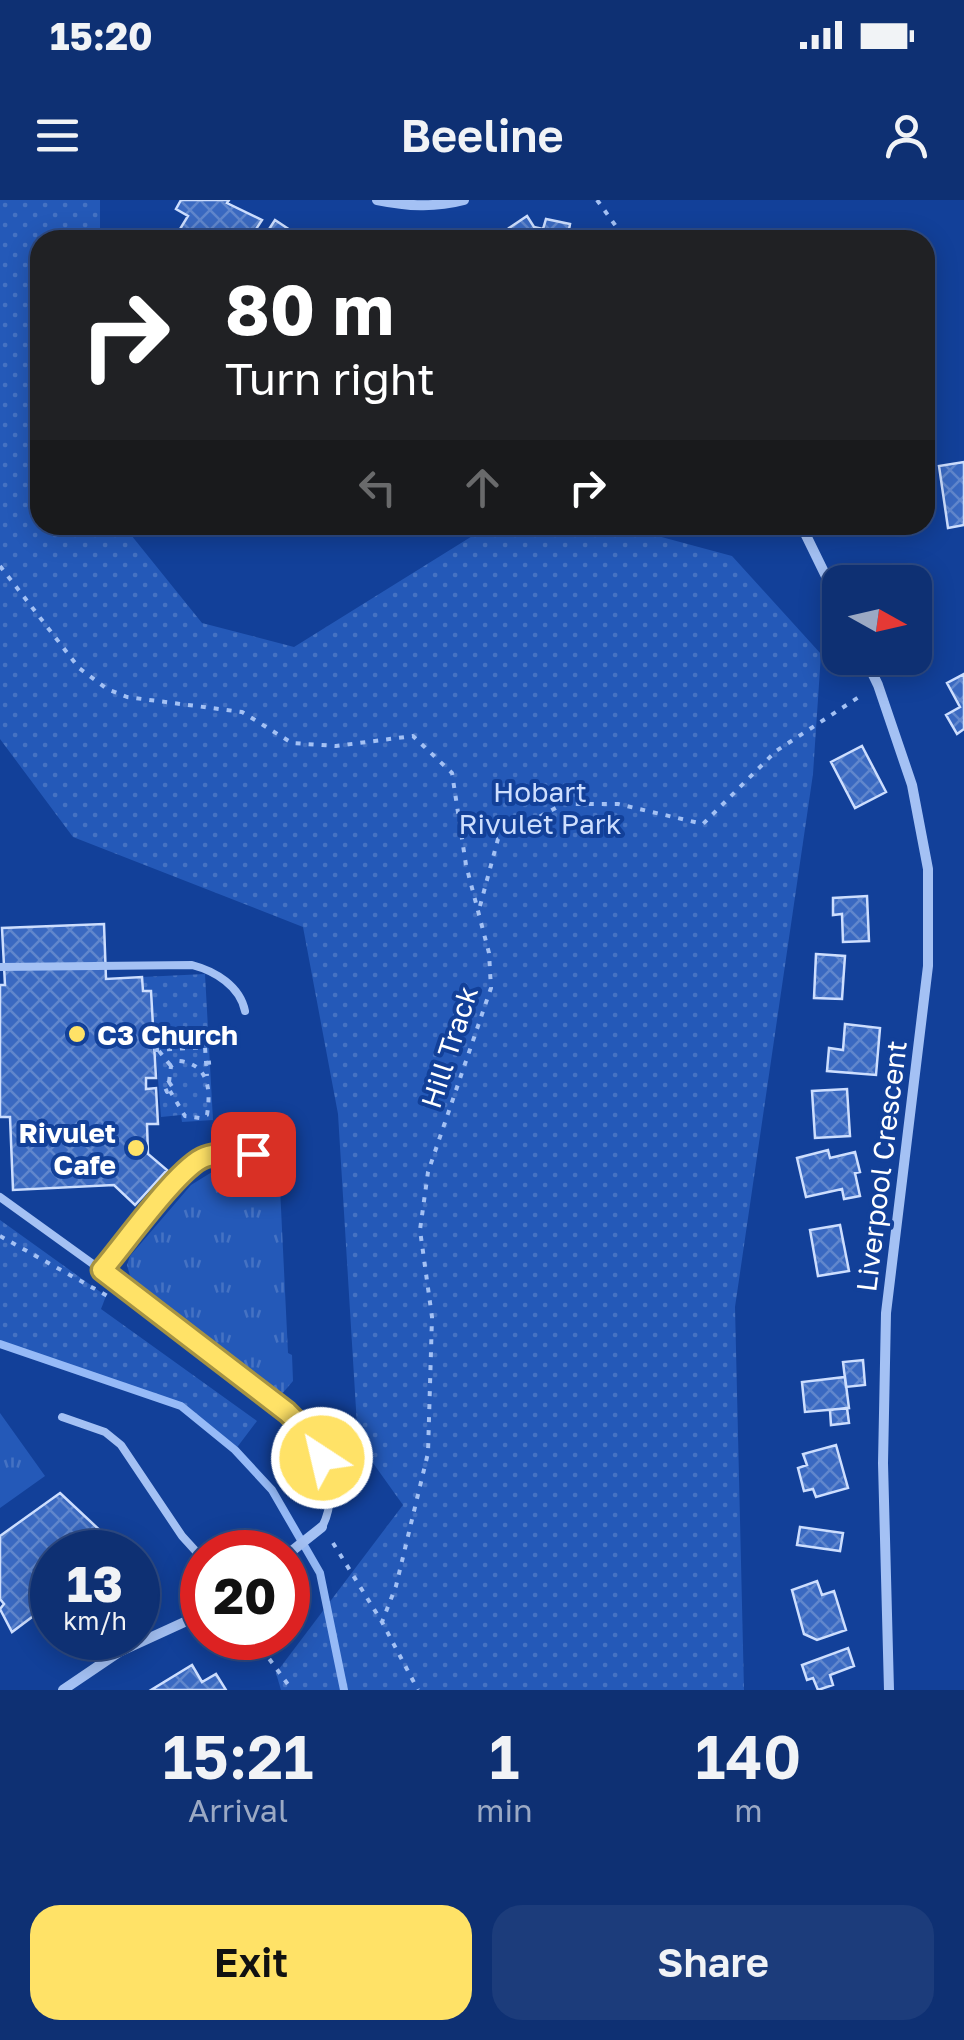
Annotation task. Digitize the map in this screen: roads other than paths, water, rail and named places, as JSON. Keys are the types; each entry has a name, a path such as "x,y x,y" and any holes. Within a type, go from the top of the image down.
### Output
{"street":[{"path":"377,200 404,206 442,206 464,200"},
{"path":"806,535 822,569"},
{"name":"Liverpool Crescent","path":"873,675 912,785 928,868 928,966 886,1313 883,1463 889,1690"},
{"path":"310,1537 322,1527"},
{"path":"64,1690 119,1652 180,1624"}],"lane":[{"path":"0,967 192,965 214,973 237,991 245,1010"},
{"path":"102,1270 196,1161 253,1154"},
{"path":"0,1197 102,1270 287,1412 309,1434 322,1458 329,1486 328,1512 322,1527"},
{"path":"62,1418 105,1432 121,1444 180,1533"}],"waterway":[{"path":"0,1344 181,1406 235,1450 272,1490 320,1573 344,1690"}],"place":[{"name":"C3 Church","path":"77,1034"},
{"name":"Rivulet Cafe","path":"136,1148"}],"park label":[{"name":"Hobart Rivulet Park","path":"540,807"}]}
